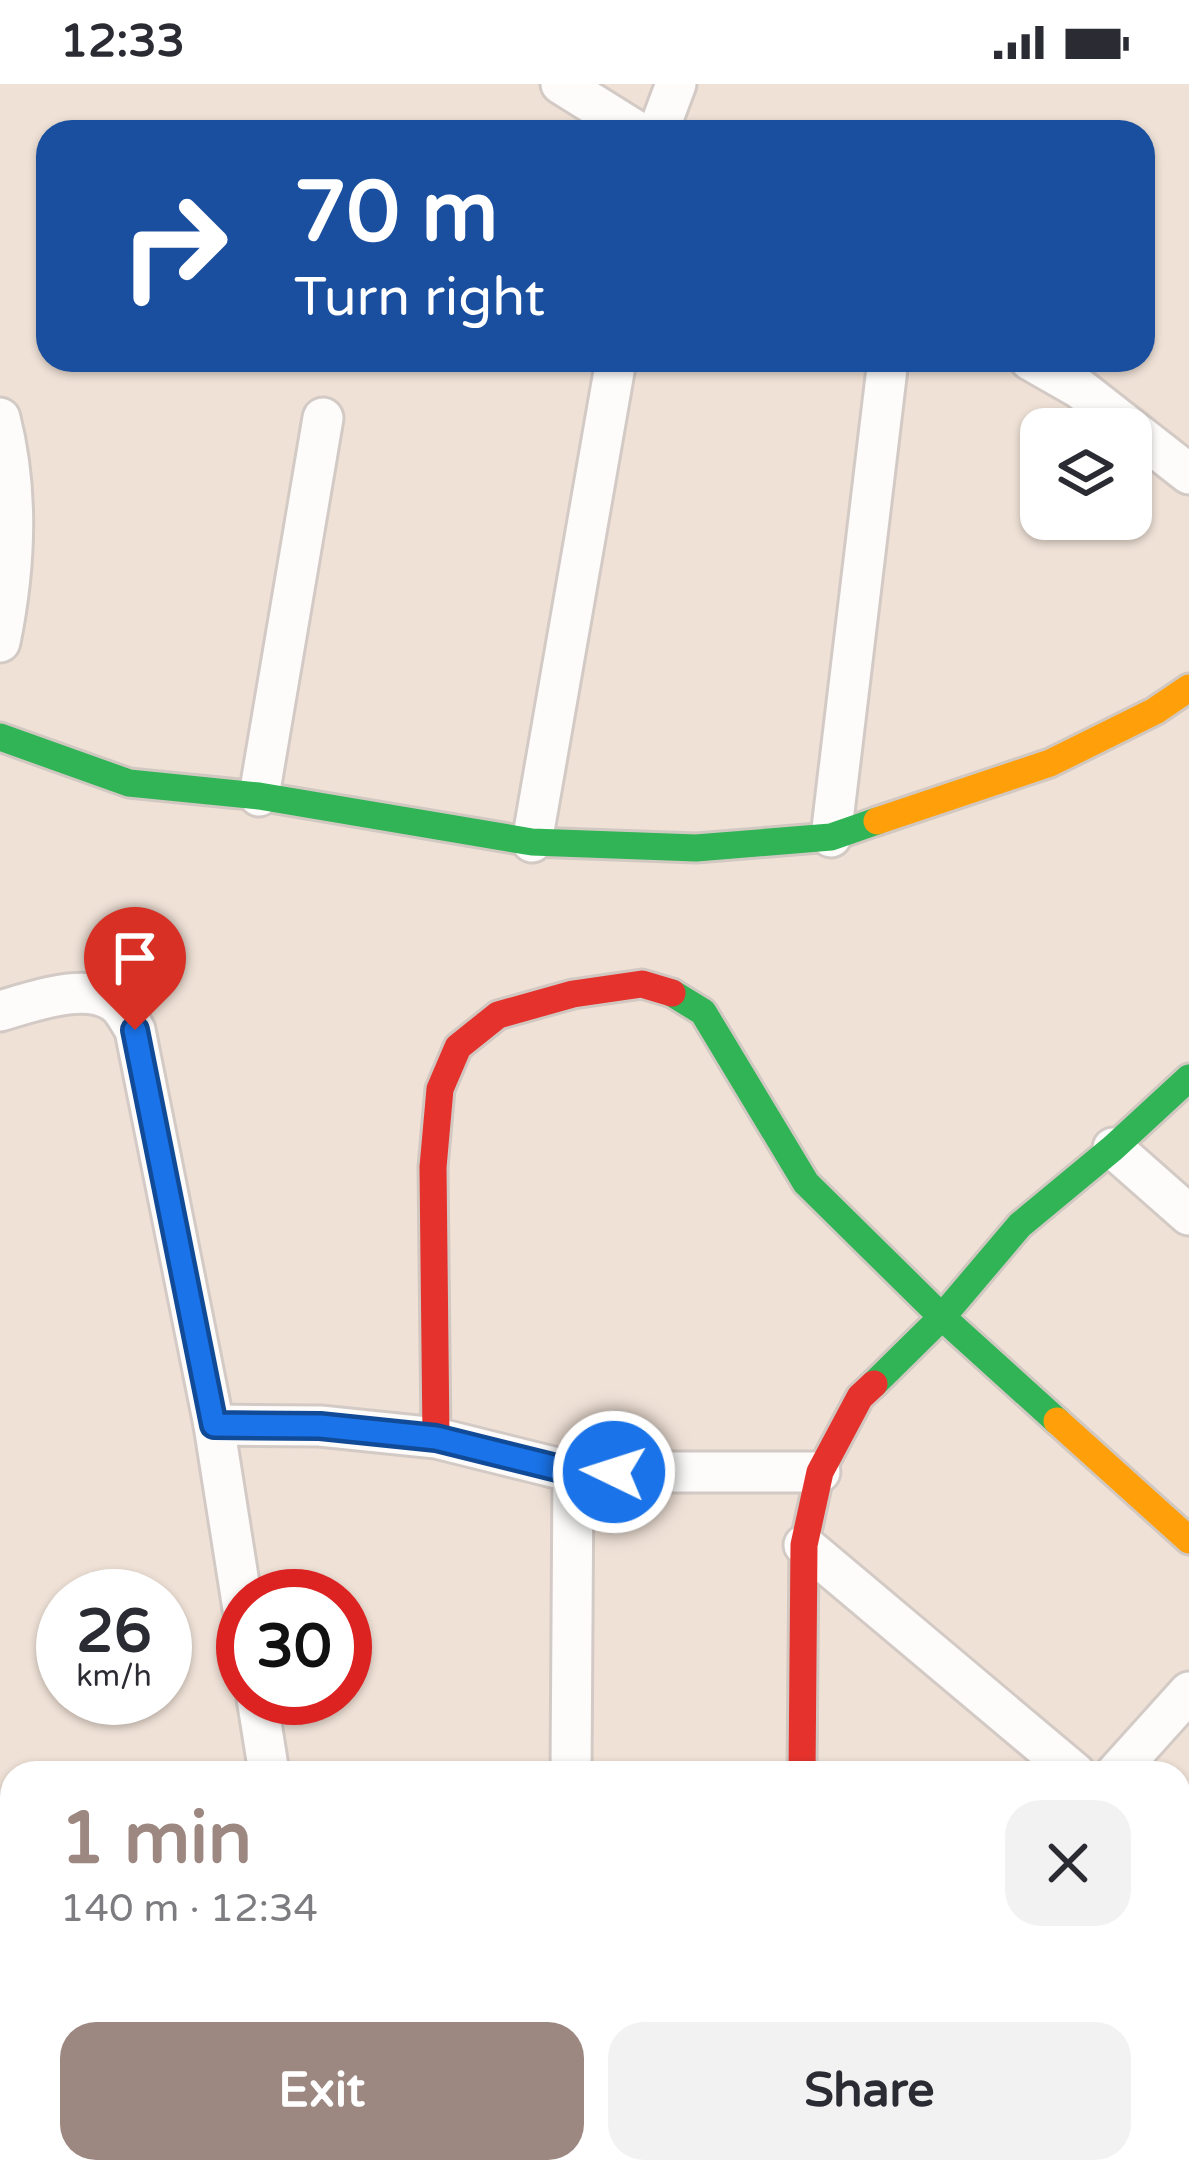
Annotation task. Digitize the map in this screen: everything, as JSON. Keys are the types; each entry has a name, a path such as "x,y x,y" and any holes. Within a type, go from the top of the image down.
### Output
{"street":[{"path":"561,84 619,120"},
{"path":"662,120 676,84"},
{"path":"532,842 614,372"},
{"path":"831,836 887,372"},
{"path":"1051,372 1079,388 1189,474"},
{"path":"0,418 15,522 10,596 0,642"},
{"path":"259,796 323,418"},
{"path":"0,737 129,783 259,796 532,842 696,848 831,836 1050,763 1155,711 1189,688"},
{"path":"436,1438 433,1167 440,1089 458,1047 498,1015 572,994 642,984 671,992 704,1012 806,1183 942,1317 1189,1540"},
{"path":"0,1011 56,995 98,993 118,1005 135,1030 214,1425 237,1569"},
{"path":"802,1761 804,1545 820,1472 860,1397 942,1317 1020,1225 1189,1078"},
{"path":"1113,1148 1189,1215"},
{"path":"214,1425 320,1426 436,1438 573,1472 820,1472"},
{"path":"571,1761 573,1472"},
{"path":"804,1545 1061,1761"},
{"path":"1126,1761 1189,1692"},
{"path":"261,1725 267,1761"}],"shaded area":[{"path":"0,84 1189,84 1189,1761 0,1761"}],"traffic: fast":[{"path":"0,737 129,783 259,796 532,842 696,848 831,837 877,821"},
{"path":"672,993 703,1012 806,1183 942,1317 1057,1421"},
{"path":"874,1384 942,1317 1020,1225 1189,1078"}],"traffic: slow":[{"path":"877,821 1050,763 1155,711 1189,688"},
{"path":"1057,1421 1189,1540"}],"traffic: jam":[{"path":"436,1438 433,1167 440,1089 458,1047 498,1015 573,994 642,984 672,993"},
{"path":"802,1761 804,1545 820,1472 860,1397 874,1384"}],"route":[{"path":"135,1030 214,1425 320,1426 436,1438 573,1472 614,1472"}]}
